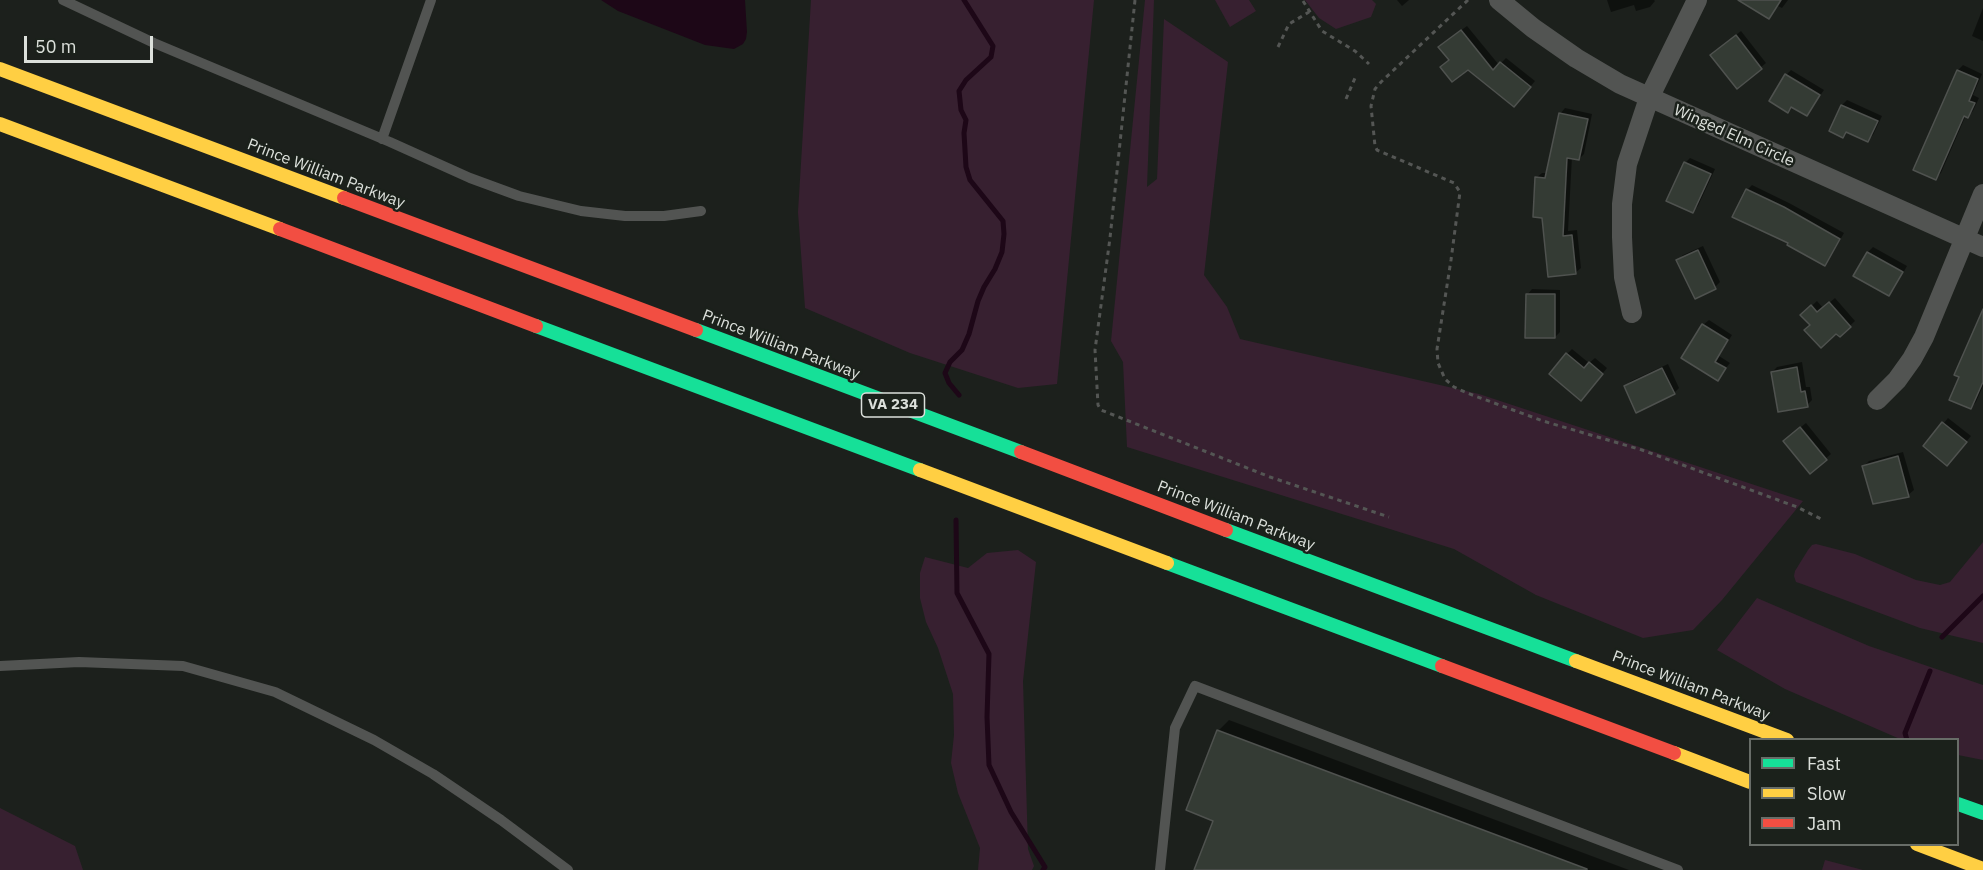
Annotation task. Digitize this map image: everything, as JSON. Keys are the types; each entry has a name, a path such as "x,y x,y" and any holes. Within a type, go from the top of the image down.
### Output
{"highway":[{"name":"Prince William Parkway","path":"0,69 1782,738"},
{"path":"0,124 1749,782"},
{"path":"1959,804 1983,813"},
{"path":"1922,846 1983,869"}],"street":[{"name":"Winged Elm Circle","path":"1499,0 1575,58 1649,98 1983,247"},
{"path":"1632,313 1624,277 1622,237 1622,204 1627,164 1649,98 1697,0"},
{"path":"1877,400 1897,380 1924,337 1983,194"}],"lane":[{"path":"66,0 139,37 470,178 519,196 563,208 606,214 647,217 701,211"},
{"path":"382,139 431,0"},
{"path":"0,666 79,662 183,666 275,692 374,740 433,774 501,820 568,870"},
{"path":"1160,870 1175,728 1195,686 1678,870"}],"path":[{"path":"1135,0 1110,238 1095,350 1098,405 1101,410 1270,477 1389,517"},
{"path":"1468,0 1382,78 1375,89 1372,101 1375,148 1379,152 1454,183 1460,192 1437,349 1440,370 1448,382 1458,390 1543,421 1642,450 1797,507 1821,519"},
{"path":"1303,1 1324,34 1355,51 1369,64"},
{"path":"1278,47 1290,23 1309,12"},
{"path":"1346,99 1355,78"}],"shaded area":[{"path":"601,0 745,0 746,39 743,44 734,49 705,45 618,11"},
{"path":"811,0 1094,0 1057,384 1018,388 910,353 805,308 798,212"},
{"path":"1145,0 1154,0 1147,187 1157,179 1164,19 1228,62 1204,275 1227,307 1240,339 1479,394 1803,501 1722,600 1693,630 1643,638 1536,595 1454,549 1127,447 1123,362 1111,341"},
{"path":"1215,0 1249,0 1256,11 1230,27"},
{"path":"1305,0 1372,0 1376,4 1371,17 1336,29 1319,18"},
{"path":"1983,542 1983,643 1920,628 1796,582 1794,576 1808,550 1816,544 1855,554 1916,580 1940,585 1950,582"},
{"path":"1018,550 1036,562 1023,681 1028,849 1034,866 1032,870 978,870 980,848 958,793 951,763 954,735 953,694 938,648 926,622 920,598 920,573 925,557 968,568 987,553"},
{"path":"1757,598 1869,646 1983,685 1983,760 1959,755 1959,738 1898,738 1785,689 1717,650"},
{"path":"0,808 75,846 83,870 0,870"},
{"path":"1825,860 1863,870 1822,870"}],"building":[{"path":"1738,0 1781,0 1769,19"},
{"path":"1461,30 1493,70 1500,62 1531,87 1514,107 1468,70 1452,82 1440,67 1449,60 1438,47"},
{"path":"1736,35 1762,69 1737,89 1710,55"},
{"path":"1957,70 1978,79 1969,101 1975,103 1968,118 1964,116 1936,180 1913,170"},
{"path":"1785,74 1820,95 1807,116 1791,107 1788,113 1769,101"},
{"path":"1841,105 1878,121 1868,142 1846,132 1843,138 1829,131"},
{"path":"1559,113 1588,119 1579,160 1567,158 1563,236 1572,235 1576,274 1548,277 1542,218 1533,217 1535,177 1545,178"},
{"path":"1684,162 1711,174 1693,213 1666,201"},
{"path":"1746,189 1784,207 1840,239 1825,266 1787,245 1788,243 1732,217"},
{"path":"1698,250 1716,289 1695,299 1676,260"},
{"path":"1867,252 1903,272 1889,296 1853,276"},
{"path":"1526,294 1555,294 1555,338 1525,338"},
{"path":"1829,302 1851,327 1840,337 1836,334 1821,348 1804,330 1810,325 1800,315 1811,305 1817,312"},
{"path":"1983,309 1983,382 1971,409 1949,400 1959,377 1954,375"},
{"path":"1702,324 1728,340 1715,362 1726,368 1718,381 1681,358"},
{"path":"1566,353 1584,368 1589,362 1603,374 1581,401 1549,374"},
{"path":"1797,367 1801,392 1805,391 1808,407 1778,412 1771,372"},
{"path":"1662,368 1675,394 1636,413 1624,386"},
{"path":"1942,422 1967,442 1947,466 1923,446"},
{"path":"1800,427 1827,460 1810,474 1783,441"},
{"path":"1898,456 1909,497 1873,504 1862,466"},
{"path":"1217,730 1587,870 1194,870 1213,821 1186,810"}],"waterway":[{"path":"959,395 949,383 945,373 950,362 962,350 969,334 978,301 1002,252 1004,234 1003,221 970,180 966,167 964,133 966,120 961,110 959,91 966,80 991,57 993,46 964,0"},
{"path":"956,520 957,593 989,654 987,717 989,765 1011,812 1045,867 1043,870"},
{"path":"1942,637 1983,596"},
{"path":"1906,738 1905,733 1930,671"}],"traffic: fast":[{"path":"536,326 920,470"},
{"path":"696,330 1021,452"},
{"path":"1226,530 1576,661"},
{"path":"1167,563 1442,666"},
{"path":"1959,804 1983,813"}],"traffic: slow":[{"path":"0,69 344,198"},
{"path":"0,124 280,229"},
{"path":"920,470 1167,563"},
{"path":"1576,661 1782,738"},
{"path":"1674,753 1749,782"},
{"path":"1922,846 1983,869"}],"traffic: jam":[{"path":"344,198 696,330"},
{"path":"280,229 536,326"},
{"path":"1021,452 1226,530"},
{"path":"1442,666 1674,753"}]}
